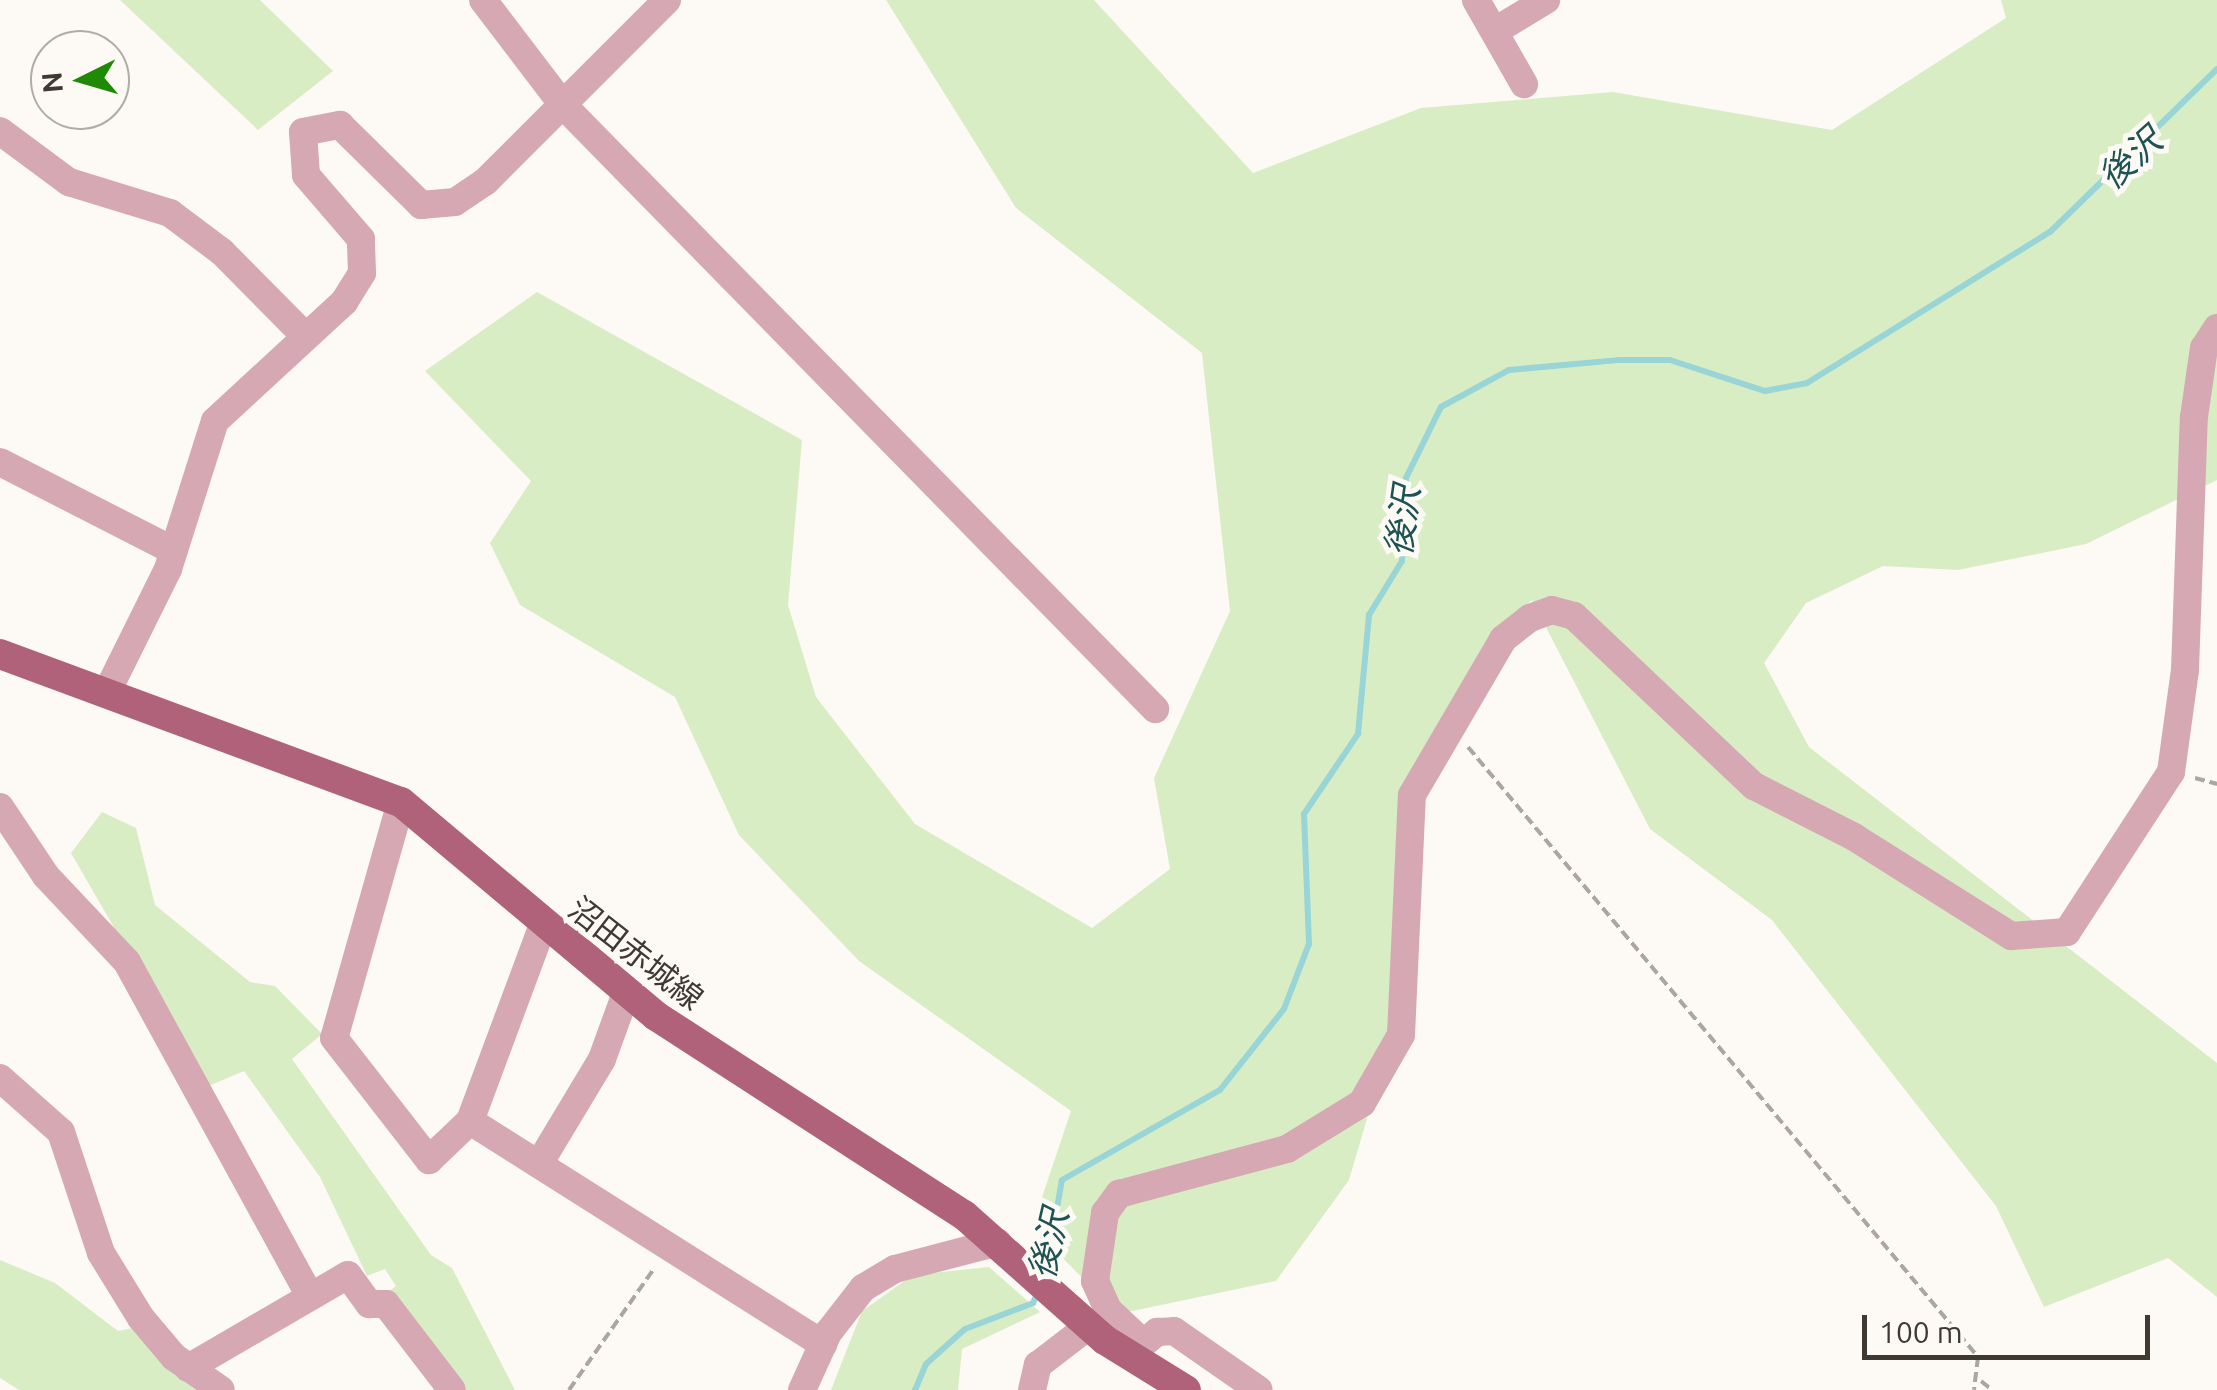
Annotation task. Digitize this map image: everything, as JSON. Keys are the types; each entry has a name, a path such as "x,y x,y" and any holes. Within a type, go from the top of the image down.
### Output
{"main road":[{"name":"沼田赤城線","path":"0,654 108,690 401,802 626,993 717,1061 998,1242 1081,1316 1135,1350 1186,1390"}],"street":[{"path":"482,0 563,105 1155,709"},
{"path":"108,690 174,551 215,421 344,302 362,273 361,238 306,175 303,132 340,125 421,205 455,202 563,105 667,0"},
{"path":"1476,0 1524,84"},
{"path":"1495,31 1546,0"},
{"path":"0,131 69,182 170,213 222,252 305,336"},
{"path":"1260,1390 1174,1331 1135,1350 1095,1282 1105,1212 1118,1194 1274,1154 1329,1129 1362,1103 1401,1035 1412,795 1448,724 1518,624 1552,610 1574,616 1754,786 1854,837 2012,936 2067,932 2171,772 2185,670 2194,417 2204,348 2217,328"},
{"path":"0,462 174,551"},
{"path":"401,802 334,1038 422,1156 444,1153 470,1121 543,925"},
{"path":"0,807 46,876 102,927 138,978 308,1292"},
{"path":"538,1164 602,1058 626,993"},
{"path":"0,1078 61,1132 101,1253 140,1318 188,1368 222,1390"},
{"path":"470,1121 823,1344"},
{"path":"802,1390 849,1300 876,1278 998,1242"},
{"path":"188,1368 308,1292 348,1275 369,1304 386,1304 452,1390"},
{"path":"1032,1390 1046,1356 1081,1316"}],"path":[{"path":"1448,724 1978,1357 1981,1381 1992,1390"},
{"path":"569,1390 669,1246"},
{"path":"1974,1390 1981,1381"}],"green space":[{"path":"120,0 260,0 333,71 258,130"},
{"path":"886,0 1094,0 1253,173 1421,108 1613,92 1832,130 2006,18 2001,0 2217,0 2217,480 2086,544 1958,570 1883,566 1806,603 1764,663 1809,747 2217,1063 2217,1297 2168,1258 2044,1307 1996,1206 1772,920 1650,829 1532,600 1484,644 1405,790 1393,1030 1349,1180 1276,1281 1118,1314 1032,1227 1071,1111 859,961 739,835 675,697 520,605 490,543 531,481 425,371 537,292 802,440 788,605 816,697 915,824 1092,928 1170,869 1154,778 1230,611 1202,353 1016,208"},
{"path":"102,812 136,828 155,905 250,982 275,986 322,1034 292,1059 431,1255 452,1268 515,1390 466,1390 385,1294 396,1286 385,1269 367,1276 320,1177 244,1071 206,1087 71,853"},
{"path":"0,1260 55,1283 118,1331 133,1328 196,1390 19,1390 0,1378"},
{"path":"989,1267 1040,1312 962,1349 958,1390 831,1390 862,1311 913,1275"}],"waterway":[{"name":"後沢","path":"1045,1276 1062,1180 1220,1090 1284,1009 1309,944 1304,814 1358,734 1369,615 1402,561 1406,478 1441,407 1509,370 1618,360 1670,360 1765,391 1807,383 2050,232 2217,69"},
{"name":"後沢","path":"915,1390 926,1364 965,1329 1033,1303 1038,1292"}]}
